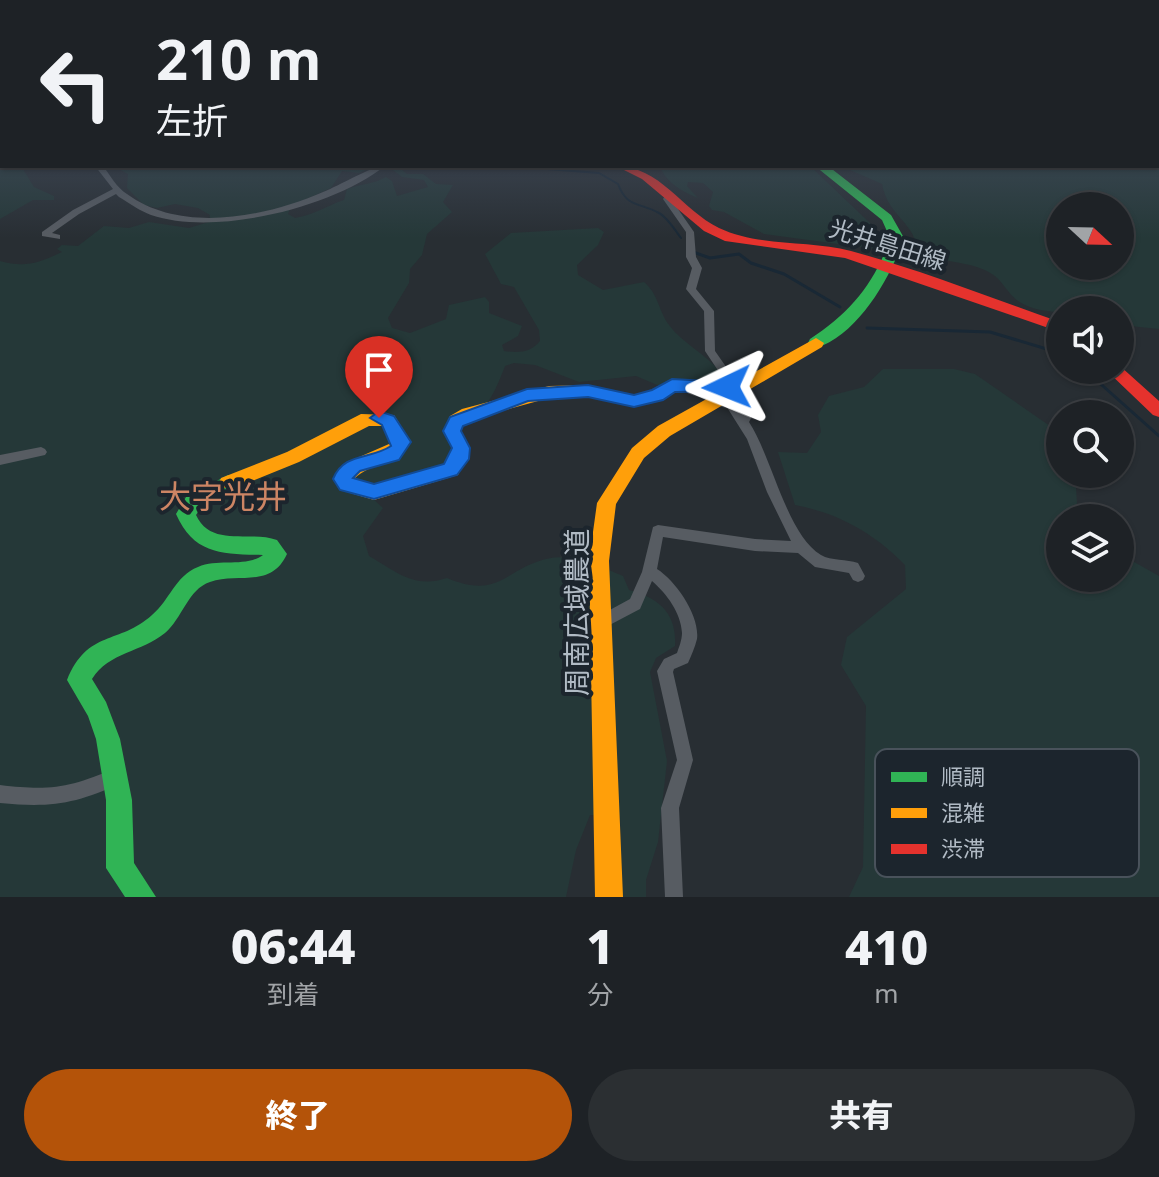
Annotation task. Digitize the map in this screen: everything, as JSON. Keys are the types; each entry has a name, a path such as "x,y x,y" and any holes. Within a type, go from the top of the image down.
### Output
{"street":[{"path":"100,168 117,190 149,212 173,219 270,214 302,205 377,168"},
{"name":"光井島田線","path":"628,168 637,171 716,233 730,238 822,248 1046,322"},
{"name":"周南広域農道","path":"609,897 600,534 607,503 619,479 638,453 664,431 731,388 838,330 863,301 885,267 896,248 894,228 823,168"},
{"path":"57,237 45,234 76,212 117,190"},
{"path":"669,196 670,203 690,232 691,257 697,268 691,289 709,311 710,351 731,388 749,411 743,423"},
{"path":"1129,384 1159,411"},
{"path":"142,897 120,868 116,777 98,710 79,680 82,668 98,651 152,630 187,585 208,572 257,572 271,565 277,554 270,546 235,545 195,536 187,528 186,514 193,503 215,488 293,457 367,419 388,420 402,442 393,455 354,465 343,479 347,485 374,492 451,470 459,459 461,448 452,431 456,421 468,414 549,392 588,391 634,401 657,395 672,385 731,388"},
{"path":"731,388 743,423 758,448 773,492 801,547 820,563 853,567 858,576"},
{"path":"0,460 41,452"},
{"path":"602,622 635,604 649,572 658,531 755,545 801,547"},
{"path":"649,572 664,581 675,597 690,636 683,658 669,664 665,671 685,760 670,808 674,897"},
{"path":"0,794 45,799 77,795 116,777"}],"shaded area":[{"path":"0,168 22,168 34,187 54,196 54,200 33,200 0,219"},
{"path":"117,168 370,168 359,173 342,171 331,188 291,206 288,214 295,218 344,200 347,189 386,177 392,181 397,196 428,187 424,180 402,177 391,168 400,168 407,174 423,174 436,184 453,185 443,202 452,212 427,234 422,255 410,269 409,283 388,318 392,328 410,333 446,319 449,305 485,297 489,302 489,313 522,326 518,336 502,345 504,351 519,352 532,348 540,341 539,330 514,287 501,284 485,254 511,233 598,228 604,232 598,245 577,265 578,275 603,290 644,282 653,292 674,331 720,372 719,379 706,385 662,387 636,376 579,382 535,365 514,363 505,366 491,398 479,412 449,428 455,450 453,461 436,472 370,496 383,508 363,536 369,556 415,580 447,578 480,586 502,580 536,562 568,558 588,562 623,576 629,590 649,597 664,609 673,624 675,646 656,658 650,672 667,761 658,842 646,880 646,897 622,897 620,816 590,815 576,850 566,897 0,897 0,261 17,264 39,262 62,252 57,249 62,245 78,246 104,226 129,228 149,222 189,228 209,222 210,215 198,208 175,204 157,208 144,205 127,188 128,174"},
{"path":"661,168 812,168 870,223 880,241 875,249 764,234 724,212 712,210 709,206 713,192 703,183 688,182 687,186 698,198 670,182"},
{"path":"846,168 1159,168 1159,329 1134,326 1134,296 1046,296 1046,311 1029,307 1014,298 996,277 983,269 943,260 917,248 911,231 885,195 882,184"},
{"path":"883,369 954,369 975,374 1046,423 1046,488 1076,488 1077,504 1046,504 1046,592 1134,592 1134,562 1159,576 1159,897 849,897 863,867 866,706 841,665 847,637 906,589 905,565 881,543 841,519 795,505 778,452 807,453 821,432 818,415 829,396 864,387"}],"waterway":[{"path":"534,168 599,173 618,184 630,201 662,215 681,238"},
{"path":"693,252 710,258 739,254 751,263 784,274 840,307"},
{"path":"867,328 990,332 1046,349"},
{"path":"1101,384 1159,436"}],"traffic: fast":[{"path":"816,343 843,323 867,298 885,269 897,238 887,218 824,168"},
{"path":"142,897 120,868 119,800 108,739 98,710 79,680 93,658 158,625 195,578 213,571 261,568 277,554 270,546 220,544 199,534 191,526 186,514 193,503 228,483"}],"traffic: slow":[{"path":"609,897 599,561 607,503 638,453 664,431 816,343"},
{"path":"228,483 293,457 367,419 388,420 402,442 388,454 356,466 343,479 347,485 374,492 451,470 461,448 452,431 456,421 468,414 549,392 588,391 634,401 657,395 672,385 711,387 727,378"}],"traffic: jam":[{"path":"626,168 646,177 709,228 730,238 847,254 1046,322"},
{"path":"1129,384 1159,411"}],"district":[{"name":"大字光井","path":"223,495"}],"route":[{"path":"379,418 388,420 402,442 399,450 393,455 354,465 346,471 343,479 347,485 374,492 451,470 459,459 461,448 452,431 456,421 468,414 527,395 588,391 634,401 648,399 672,385 711,387 727,378 727,387"}]}
